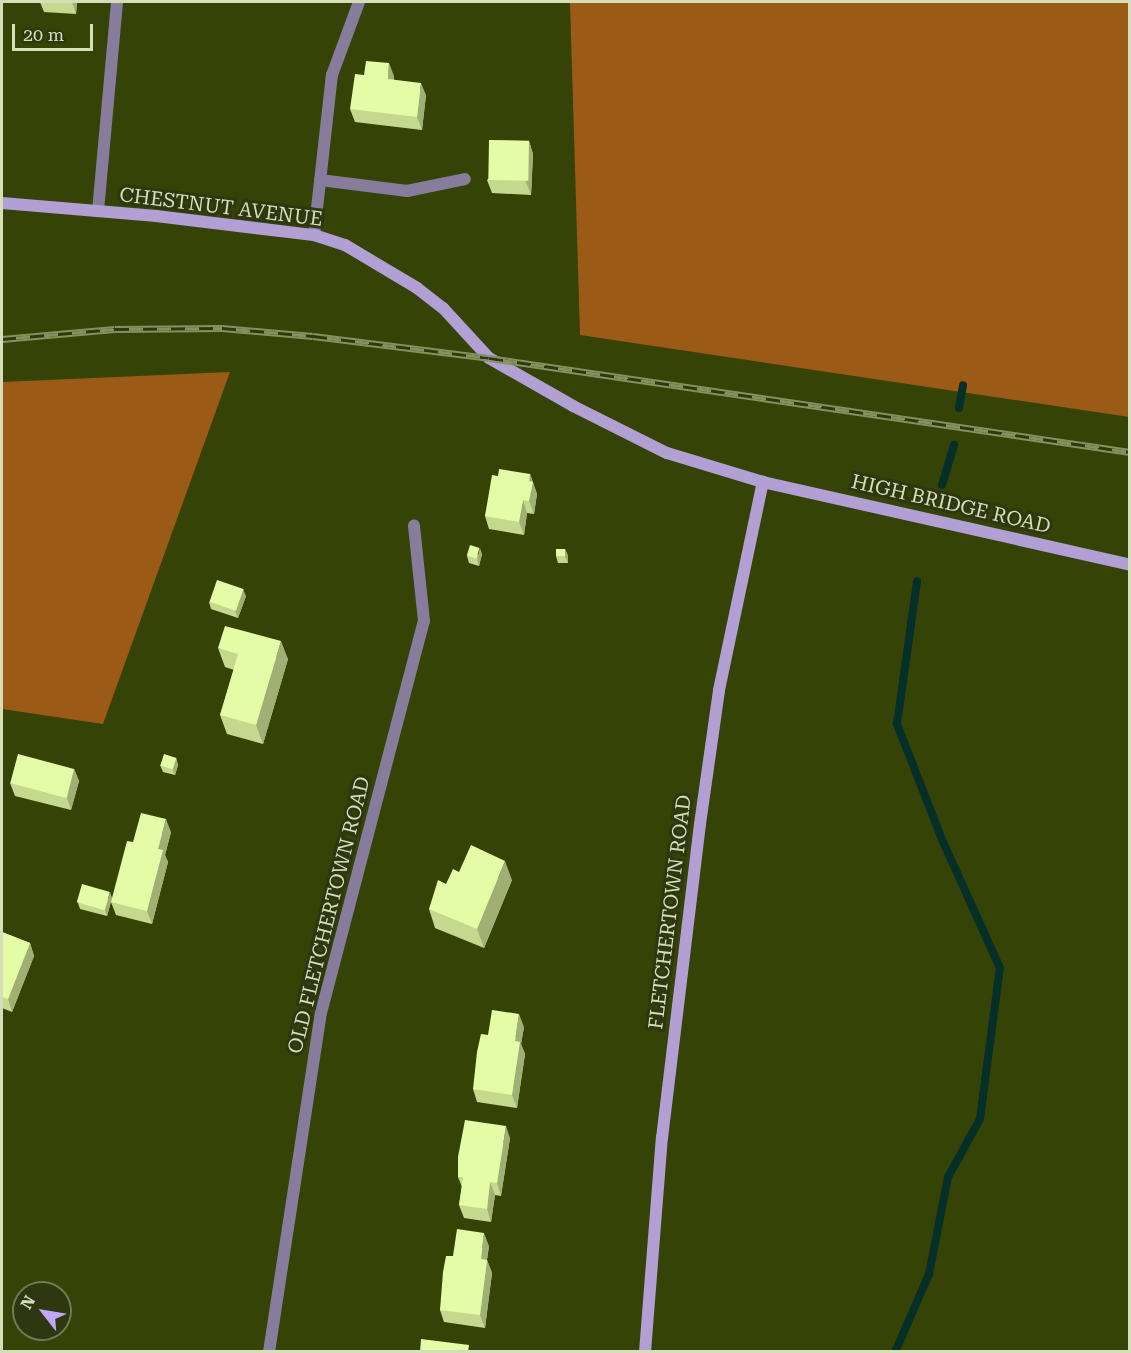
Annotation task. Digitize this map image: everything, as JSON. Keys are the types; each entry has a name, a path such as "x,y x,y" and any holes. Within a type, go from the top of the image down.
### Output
{"street":[{"path":"98,211 117,2"},
{"path":"314,234 332,75 359,2"},
{"path":"320,180 407,191 465,179"},
{"name":"CHESTNUT AVENUE","path":"2,203 314,234 345,245 417,288 443,308 489,358 573,406 667,453 763,482"},
{"name":"HIGH BRIDGE ROAD","path":"763,482 1130,565"},
{"name":"FLETCHERTOWN ROAD","path":"645,1352 662,1138 701,813 719,690 763,482"},
{"name":"OLD FLETCHERTOWN ROAD","path":"269,1352 321,1013 424,621 414,526"}],"shaded area":[{"path":"570,2 1129,2 1129,417 580,335"},
{"path":"230,372 103,724 2,709 2,382"}],"building":[{"path":"366,61 389,63 388,79 421,83 417,117 350,109 355,74 364,75"},
{"path":"489,140 529,141 528,181 488,180"},
{"path":"499,469 530,474 529,481 533,482 529,501 523,500 519,522 485,516 492,475 498,476"},
{"path":"470,545 480,548 476,558 467,556"},
{"path":"556,549 565,549 565,556 556,556"},
{"path":"217,580 243,589 236,611 210,602"},
{"path":"225,626 281,641 256,725 220,715 238,654 218,648"},
{"path":"18,754 74,769 66,798 10,783"},
{"path":"164,754 176,758 173,769 160,765"},
{"path":"141,813 166,819 158,849 163,850 147,911 111,902 127,841 133,842"},
{"path":"471,845 505,861 477,929 429,909 438,880 446,884 453,869 459,872"},
{"path":"82,884 110,892 105,910 77,902"},
{"path":"2,932 30,943 8,999 2,997"},
{"path":"492,1010 519,1014 515,1041 520,1042 512,1095 473,1089 481,1034 488,1035"},
{"path":"465,1120 506,1126 497,1183 490,1182 487,1209 459,1205 463,1177 458,1177 458,1157"},
{"path":"457,1229 484,1233 481,1259 487,1260 480,1315 440,1310 446,1256 453,1256"},
{"path":"421,1339 469,1345 468,1352 420,1352"}],"waterway":[{"path":"959,408 963,385"},
{"path":"942,485 954,445"},
{"path":"895,1352 929,1274 948,1177 980,1119 1000,968 943,842 897,724 917,581"}],"railway":[{"path":"2,339 115,329 222,328 313,336 489,358 1130,452"}]}
